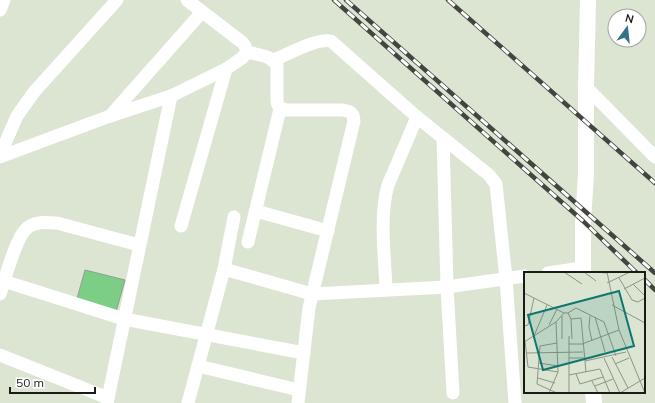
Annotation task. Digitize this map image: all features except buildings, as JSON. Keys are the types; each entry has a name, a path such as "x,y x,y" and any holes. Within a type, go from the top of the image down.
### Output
{"street":[{"path":"0,10 4,0"},
{"path":"0,156 17,116 30,97 117,0"},
{"path":"187,0 243,43 247,52"},
{"path":"566,272 583,271 583,221 586,174 588,0"},
{"path":"110,116 202,12"},
{"path":"274,60 315,42 323,40 331,41 417,117 489,175 496,184 506,279 515,403"},
{"path":"0,156 110,116 171,96 226,69 242,58 247,52"},
{"path":"247,52 269,57 274,60 277,65 277,101 280,108 248,242"},
{"path":"180,226 226,69"},
{"path":"586,87 655,157"},
{"path":"0,355 107,400 171,96"},
{"path":"198,366 298,397 309,308 354,121 353,115 350,112 342,110 287,110 280,108"},
{"path":"386,290 383,216 385,195 417,117"},
{"path":"443,138 447,287 453,393"},
{"path":"256,211 328,231"},
{"path":"188,403 224,269 234,217"},
{"path":"139,245 57,223 44,222 35,224 25,230 17,244 1,285 124,319 304,353"},
{"path":"224,269 312,294 447,287 524,276"},
{"path":"593,393 594,403"}],"railway":[{"path":"334,0 583,221 636,272"},
{"path":"346,0 655,273"},
{"path":"448,0 655,183"},
{"path":"645,280 655,290"}]}
